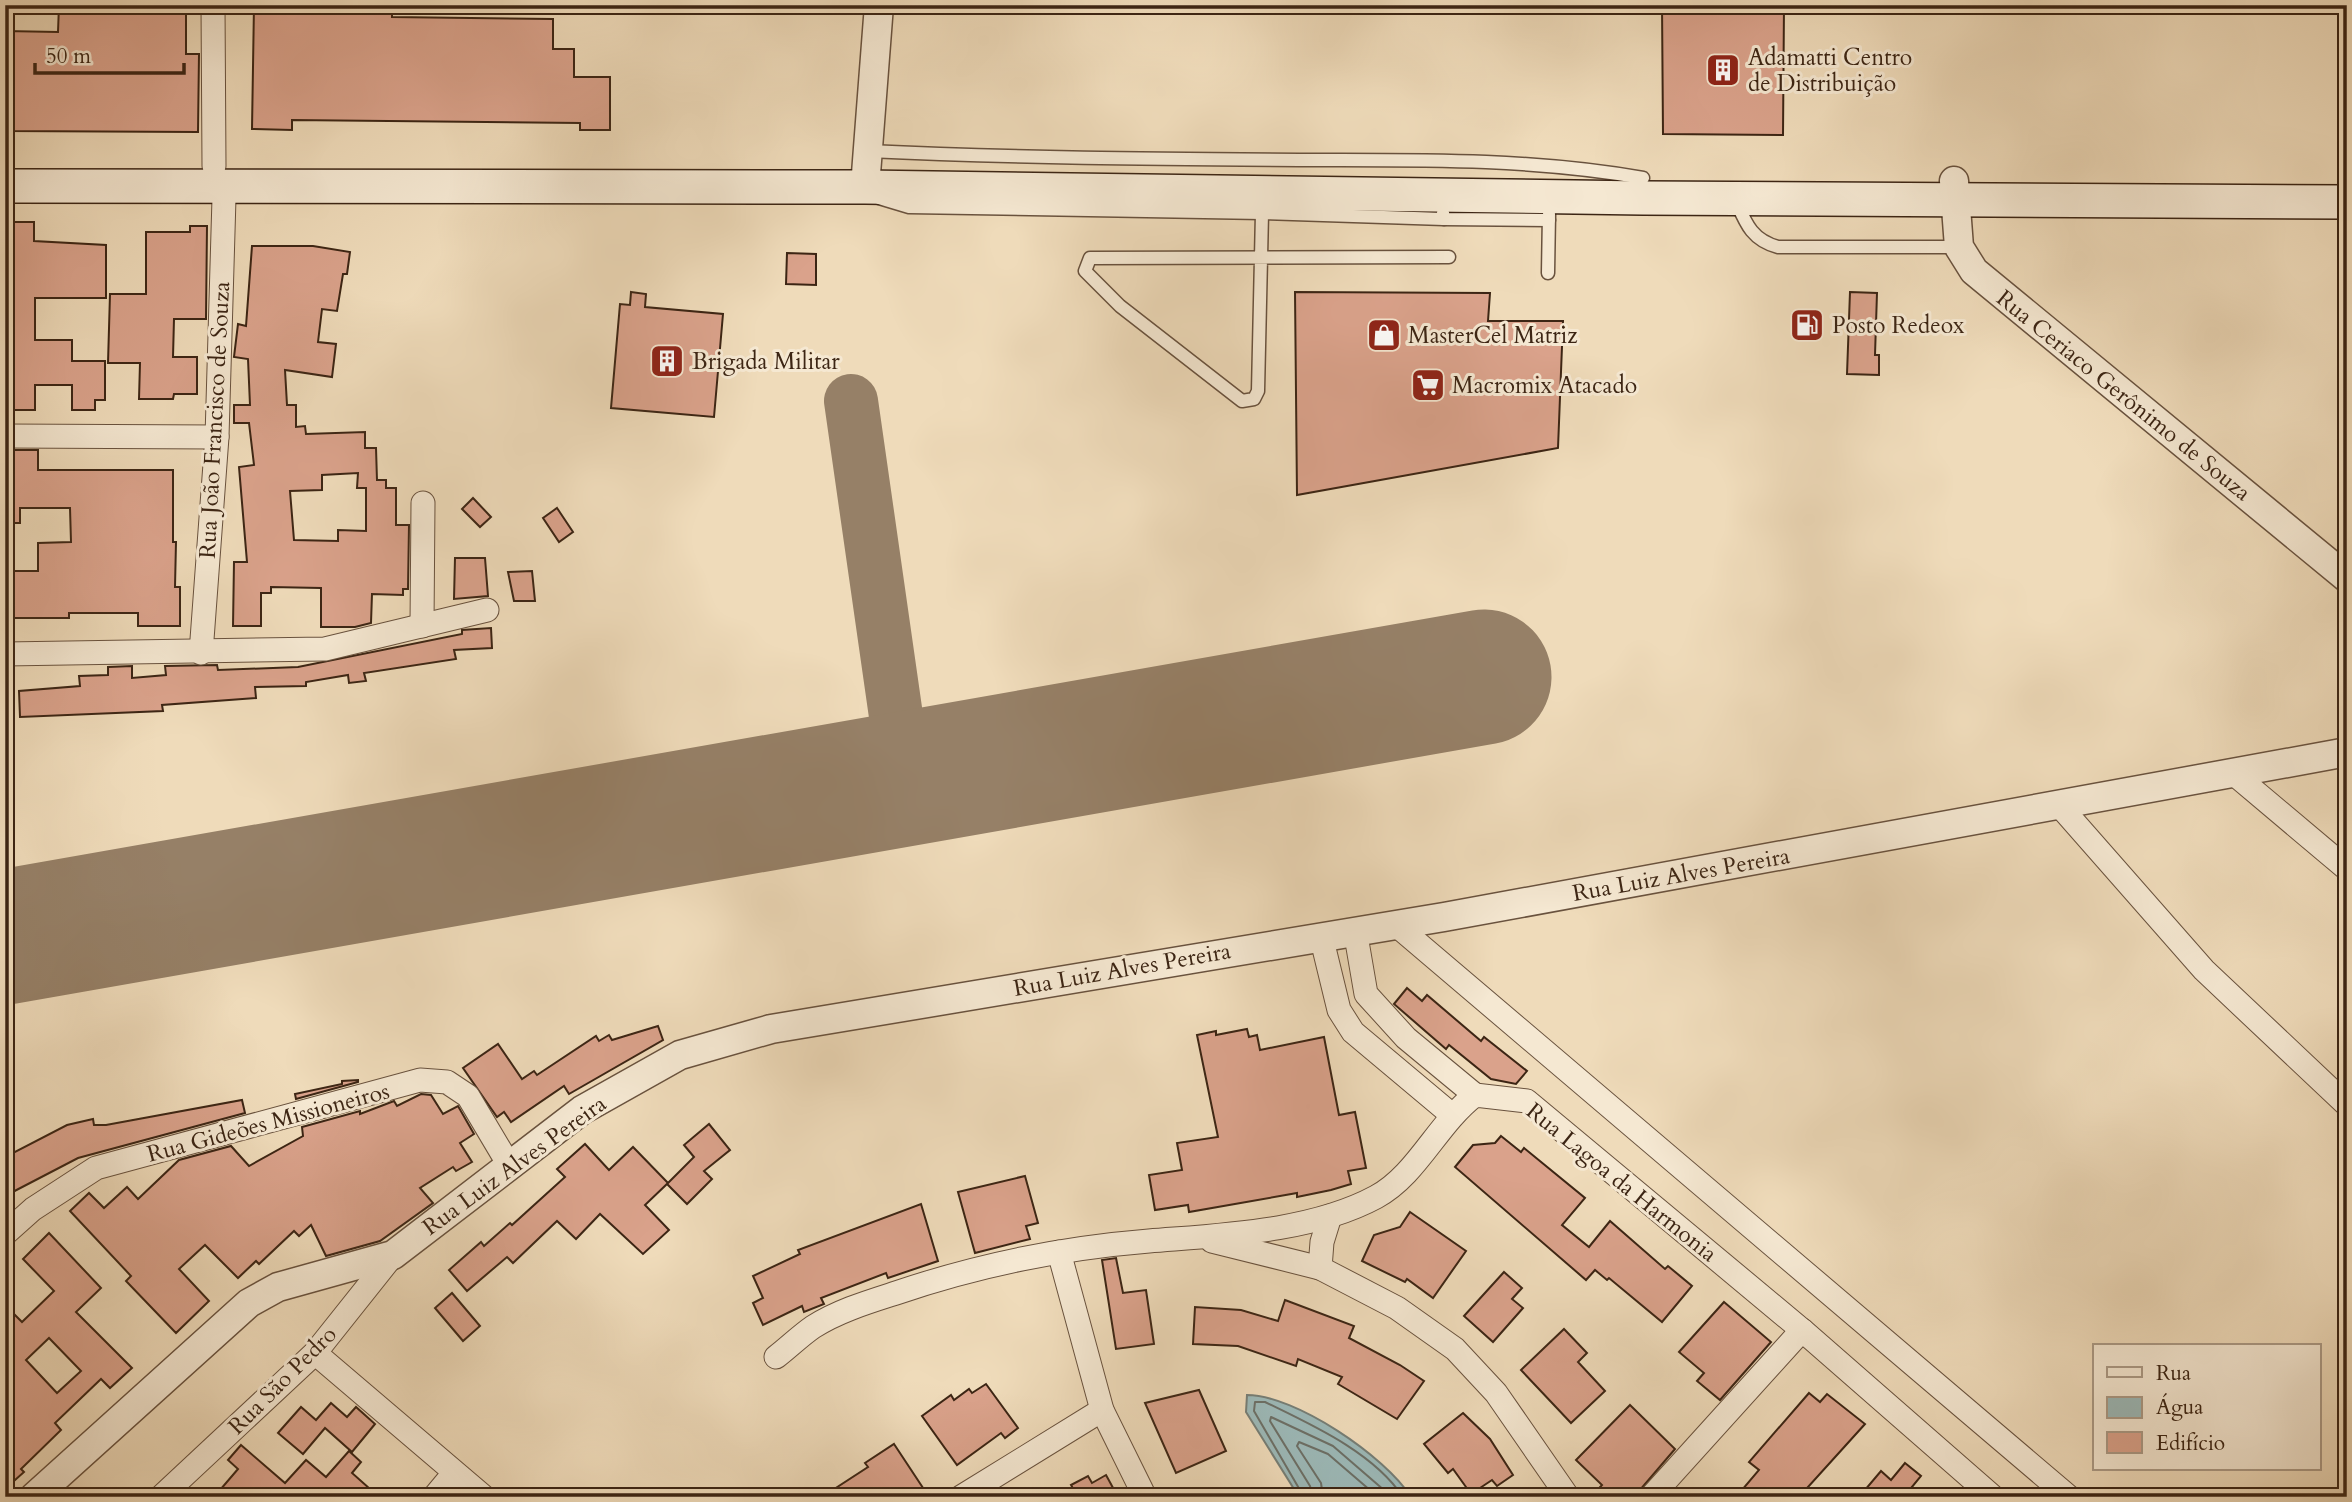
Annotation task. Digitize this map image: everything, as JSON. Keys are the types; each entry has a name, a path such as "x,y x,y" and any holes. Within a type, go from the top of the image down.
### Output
{"main road":[{"path":"5,166 218,177"},
{"path":"866,171 1443,207 1549,207 1734,197 1954,190 2347,183"},
{"path":"5,186 218,177 866,171 1643,178 2347,202"}],"street":[{"name":"Rua João Francisco de Souza","path":"201,653 217,437 224,198 218,177 212,5"},
{"path":"866,171 878,5"},
{"path":"1954,190 1959,247"},
{"name":"Rua Ceriaco Gerônimo de Souza","path":"1959,247 1974,271 2340,568"},
{"path":"5,436 217,437"},
{"path":"422,626 423,503"},
{"path":"5,654 325,649 487,610"},
{"name":"Rua Luiz Alves Pereira","path":"34,1497 249,1303 278,1287 393,1255 582,1110 680,1055 771,1028 1395,924 2347,752"},
{"path":"2233,773 2347,869"},
{"path":"2059,805 2204,970 2347,1105"},
{"path":"1395,924 2069,1497"},
{"path":"776,1357 814,1327 849,1308 958,1272 1059,1252 1293,1224 1330,1216 1378,1196 1404,1174 1452,1115 1475,1095 1406,1038 1366,994 1356,930"},
{"path":"1321,936 1339,1010 1353,1032 1452,1115"},
{"path":"1339,1010 1366,994"},
{"path":"1387,1060 1406,1038"},
{"name":"Rua Gideões Missioneiros","path":"5,1234 33,1209 96,1168 420,1080 447,1082 468,1096 509,1165"},
{"name":"Rua Lagoa da Harmonia","path":"1475,1095 1527,1101 1802,1330 1993,1497"},
{"path":"1320,1268 1322,1242 1330,1216"},
{"path":"1195,1237 1320,1268 1398,1308 1455,1349 1496,1393 1568,1497"},
{"path":"1059,1252 1102,1410 1145,1497"},
{"name":"Rua São Pedro","path":"161,1497 315,1353 393,1255"},
{"path":"1651,1497 1725,1419 1802,1330"},
{"path":"315,1353 484,1497"},
{"path":"961,1497 1102,1410"},
{"path":"434,1497 454,1473"}],"lane":[{"path":"1443,207 1262,213 909,207 884,201 866,171 1005,158 1461,161 1586,168 1643,178"},
{"path":"1734,197 1751,234 1763,244 1778,247 1959,247"},
{"path":"1548,273 1549,207"},
{"path":"1262,213 1261,257 1258,391 1254,399 1249,402 1242,401 1120,306 1085,271 1090,258 1261,257 1450,257"}],"water":[{"path":"1247,1395 1289,1405 1313,1416 1381,1464 1411,1497 1299,1497 1246,1412"}],"building":[{"path":"59,5 186,5 186,54 199,54 198,132 5,131 5,31 58,32"},
{"path":"254,5 392,5 392,17 553,19 553,49 574,49 574,77 610,77 610,130 580,130 580,123 292,120 292,130 252,129"},
{"name":"Adamatti Centro de Distribuição","path":"1662,5 1784,5 1783,135 1663,134"},
{"path":"6,222 34,222 34,241 106,245 106,298 35,298 35,340 72,340 72,361 105,361 105,400 95,400 95,410 72,410 72,385 35,385 35,410 7,410"},
{"path":"190,226 207,226 206,319 174,319 173,357 197,357 197,394 174,394 173,399 139,399 140,363 108,363 110,294 146,294 146,232 190,232"},
{"path":"252,246 313,246 350,252 347,274 343,274 337,311 322,309 318,342 336,344 332,377 285,370 287,405 296,405 296,427 305,426 306,434 365,432 365,448 376,448 377,480 386,480 386,488 396,488 396,525 409,525 408,589 403,589 403,595 372,594 371,623 355,627 321,627 321,588 271,587 271,593 261,593 261,626 233,626 234,562 247,562 239,467 254,465 249,423 234,423 234,405 250,405 248,359 234,357 238,324 246,326","holes":["358,473 357,488 366,488 366,531 338,530 338,541 294,540 290,491 322,490 322,475"]},
{"path":"787,253 816,254 816,285 786,284"},
{"name":"Brigada Militar","path":"631,292 646,294 645,307 723,314 714,417 611,408 620,304 630,305"},
{"name":"Macromix Atacado","path":"1295,292 1490,293 1488,321 1563,321 1558,448 1297,495"},
{"path":"1850,292 1877,293 1875,355 1879,355 1879,375 1847,374"},
{"path":"5,450 38,450 38,470 173,470 175,587 180,587 180,626 138,626 138,613 69,613 69,618 5,618 5,578 9,578 9,571 38,571 38,543 71,542 70,508 20,508 20,523 5,523"},
{"path":"473,498 491,517 480,527 462,509"},
{"path":"557,508 573,532 559,542 543,518"},
{"path":"455,558 485,558 488,596 454,599"},
{"path":"532,571 535,601 514,601 508,572"},
{"path":"491,628 492,648 454,650 456,659 364,673 366,681 349,683 348,675 306,682 306,686 255,687 256,698 162,705 163,711 20,717 19,691 80,686 79,676 108,675 108,667 132,666 132,678 166,675 165,666 217,665 218,670 298,667 462,634 462,630"},
{"path":"1407,988 1422,1001 1427,995 1481,1041 1484,1037 1527,1071 1516,1084 1491,1079 1449,1045 1446,1049 1394,1004"},
{"path":"658,1026 663,1040 569,1094 564,1086 511,1122 504,1112 497,1117 463,1068 498,1044 522,1079 534,1071 537,1075 596,1036 599,1041 609,1035 612,1040"},
{"path":"1247,1029 1249,1037 1257,1035 1260,1050 1324,1037 1339,1115 1355,1112 1366,1168 1348,1171 1351,1184 1297,1197 1297,1193 1189,1212 1188,1205 1155,1210 1149,1175 1182,1170 1177,1143 1218,1137 1197,1035 1216,1031 1216,1035"},
{"path":"358,1080 296,1099 295,1094 342,1084 342,1081"},
{"path":"421,1094 431,1095 443,1114 458,1106 474,1134 460,1143 472,1162 456,1171 453,1167 420,1188 433,1203 380,1241 326,1256 311,1225 299,1236 294,1231 259,1264 256,1261 238,1278 205,1245 179,1269 209,1301 176,1333 126,1281 131,1276 70,1211 89,1193 104,1208 127,1187 138,1199 179,1160 231,1146 249,1166 303,1136 302,1127 360,1111 360,1114 394,1101 397,1106"},
{"path":"242,1100 245,1113 78,1158 5,1196 5,1157 67,1125 93,1119 94,1125 106,1125"},
{"path":"709,1124 730,1150 704,1171 712,1179 687,1204 667,1184 645,1205 669,1230 643,1254 600,1214 576,1239 557,1221 513,1263 507,1257 467,1291 449,1270 481,1242 484,1246 510,1223 512,1225 565,1177 557,1169 585,1144 609,1170 633,1147 668,1183 694,1157 684,1145"},
{"path":"1501,1136 1521,1152 1524,1148 1585,1198 1562,1225 1589,1247 1610,1221 1665,1269 1668,1266 1692,1286 1662,1322 1609,1278 1607,1280 1595,1270 1586,1280 1455,1167 1473,1145 1495,1143"},
{"path":"1025,1176 1038,1223 1026,1226 1030,1239 975,1253 958,1192"},
{"path":"921,1204 938,1261 888,1278 886,1273 821,1298 824,1304 804,1312 802,1306 763,1325 753,1303 763,1298 753,1276 800,1254 798,1250"},
{"path":"1410,1212 1466,1251 1433,1298 1407,1279 1405,1282 1362,1261 1374,1235 1400,1227"},
{"path":"49,1233 101,1288 76,1312 132,1368 110,1388 101,1379 55,1423 61,1430 21,1469 24,1472 5,1489 5,1305 22,1322 54,1291 23,1259","holes":["49,1338 81,1371 57,1393 26,1360"]},
{"path":"1116,1258 1123,1293 1146,1290 1154,1344 1116,1349 1102,1260"},
{"path":"1504,1272 1522,1288 1512,1299 1523,1308 1493,1342 1464,1316"},
{"path":"452,1293 480,1326 463,1341 435,1308"},
{"path":"1285,1300 1354,1326 1349,1338 1424,1381 1397,1419 1338,1384 1342,1377 1298,1359 1296,1366 1238,1346 1193,1344 1195,1307 1241,1310 1278,1321"},
{"path":"1724,1302 1771,1342 1720,1400 1697,1381 1704,1373 1679,1352"},
{"path":"1564,1329 1587,1353 1578,1362 1605,1391 1571,1423 1521,1370"},
{"path":"986,1384 1018,1428 1005,1438 1001,1433 957,1465 922,1416 951,1395 954,1400 969,1389 972,1393"},
{"path":"1199,1390 1226,1451 1176,1473 1145,1403"},
{"path":"1809,1393 1820,1402 1827,1394 1865,1424 1799,1497 1736,1497 1759,1470 1749,1462"},
{"path":"331,1403 347,1417 356,1407 375,1424 352,1452 325,1428 303,1454 278,1433 301,1407 316,1420"},
{"path":"1630,1405 1675,1449 1634,1497 1591,1497 1602,1485 1576,1460"},
{"path":"1463,1413 1490,1439 1513,1475 1497,1486 1492,1480 1471,1494 1453,1469 1448,1473 1424,1444"},
{"path":"894,1444 929,1497 822,1497 868,1467 865,1463"},
{"path":"241,1445 285,1483 306,1460 326,1477 349,1451 361,1462 352,1473 379,1497 214,1497 238,1469 228,1460"},
{"path":"1905,1463 1921,1476 1907,1493 1911,1497 1859,1497 1881,1471 1891,1480"},
{"path":"1106,1475 1118,1497 1068,1497 1075,1492 1071,1485 1088,1476 1092,1483"}],"taxiway":[{"path":"851,401 905,779"}],"runway":[{"path":"5,937 1484,677"}],"place":[{"name":"Adamatti Centro de Distribuição","path":"1723,70"},
{"name":"Posto Redeox","path":"1807,325"},
{"name":"MasterCel Matriz","path":"1384,335"},
{"name":"Brigada Militar","path":"667,361"},
{"name":"Macromix Atacado","path":"1428,385"}]}
